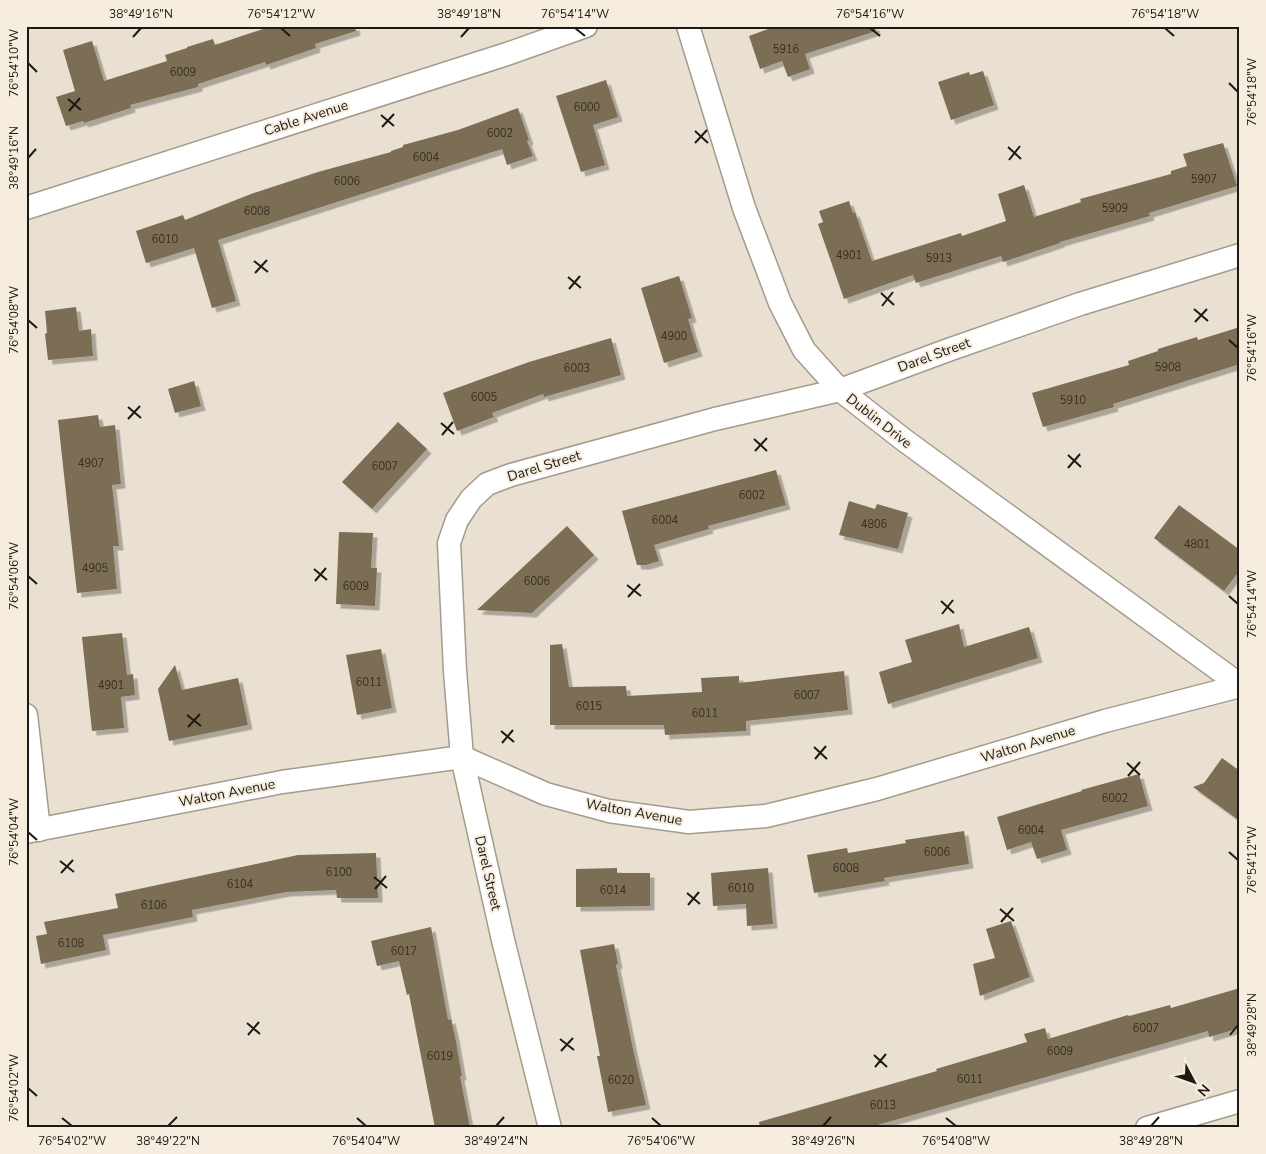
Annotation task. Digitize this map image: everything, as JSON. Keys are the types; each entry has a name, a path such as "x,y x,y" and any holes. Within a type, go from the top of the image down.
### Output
{"street":[{"name":"Cable Avenue","path":"26,208 507,54 586,26"},
{"name":"Dublin Drive","path":"688,26 744,208 780,303 804,350 840,390 925,456 1240,685"},
{"name":"Darel Street","path":"550,1128 503,940 462,757 448,543 457,520 471,499 487,484 511,475 714,419 840,390 1071,307 1240,255"},
{"name":"Walton Avenue","path":"32,831 282,782 462,757 546,794 609,811 689,822 766,816 877,788 1105,721 1240,685"},
{"path":"26,715 32,831"},
{"path":"1147,1128 1240,1101"}],"building":[{"path":"272,26 355,26 356,31 315,44 316,48 266,65 265,62 198,84 198,87 130,105 131,108 84,123 83,121 66,126 56,97 75,91 63,50 92,41 104,81 167,61 165,55 187,47 213,39 215,45"},
{"path":"776,26 875,26 876,31 805,54 810,69 788,77 782,61 760,69 749,36"},
{"path":"983,71 994,105 951,120 938,82 969,72 970,75"},
{"path":"606,80 618,117 593,125 605,165 581,172 556,96"},
{"path":"518,108 533,156 507,165 502,149 218,240 236,301 212,308 194,248 146,263 136,231 183,215 185,220 251,194 318,172 391,152 403,147 403,145 458,130"},
{"path":"1223,143 1237,186 1149,213 1150,216 1060,242 1003,262 1001,256 916,283 913,275 844,299 818,224 823,222 819,211 849,201 853,213 855,212 872,261 961,233 962,236 1006,221 998,194 1024,185 1034,217 1081,202 1080,199 1171,174 1171,171 1187,166 1183,154"},
{"path":"679,276 692,318 688,319 698,352 664,363 641,288"},
{"path":"76,307 79,331 91,329 93,356 48,360 45,311"},
{"path":"1240,327 1240,364 1113,404 1114,407 1043,427 1032,393 1129,365 1128,361 1158,351 1158,349 1197,337 1198,340"},
{"path":"611,338 621,375 544,397 543,394 492,413 494,417 457,431 443,393 529,362"},
{"path":"194,381 201,406 175,413 168,389"},
{"path":"98,415 100,427 115,425 121,484 112,485 119,546 113,546 117,589 77,593 58,420"},
{"path":"398,422 427,449 372,509 342,482"},
{"path":"776,470 786,505 708,526 709,529 654,545 659,561 646,565 637,565 622,511"},
{"path":"849,501 875,509 877,504 908,513 898,549 839,535"},
{"path":"1179,505 1240,550 1240,570 1224,591 1154,538"},
{"path":"567,526 594,555 532,613 477,610"},
{"path":"339,532 373,533 371,568 377,568 375,606 336,604"},
{"path":"959,624 964,647 1029,627 1038,658 888,704 879,672 912,662 905,640"},
{"path":"122,633 127,675 133,674 135,695 121,697 124,728 92,731 82,637"},
{"path":"562,644 569,687 626,686 627,696 702,692 701,678 739,676 739,683 844,671 848,710 746,721 746,731 665,735 664,725 550,725 550,645"},
{"path":"381,649 392,708 357,715 346,655"},
{"path":"175,665 182,690 238,678 248,725 169,741 158,689"},
{"path":"1222,758 1240,771 1240,821 1193,787 1204,783"},
{"path":"1139,774 1148,806 1061,830 1067,850 1037,859 1031,842 1007,850 997,817"},
{"path":"964,831 969,864 884,878 885,881 814,893 807,855 847,848 848,853 906,843 905,840"},
{"path":"376,853 378,898 337,898 336,890 286,892 192,910 193,917 103,935 106,950 41,964 36,936 47,934 44,922 118,908 115,894 298,855"},
{"path":"617,868 617,873 650,873 650,906 576,907 576,869"},
{"path":"768,868 773,924 747,926 746,904 713,906 711,873"},
{"path":"1011,921 1030,977 980,996 973,964 995,958 986,929"},
{"path":"431,927 448,1020 451,1019 455,1036 462,1076 460,1076 470,1128 435,1128 409,994 407,995 399,961 377,966 371,941"},
{"path":"614,944 618,964 616,965 646,1105 608,1112 597,1056 600,1056 580,950"},
{"path":"1240,988 1240,1028 1209,1037 1208,1031 867,1128 760,1128 759,1122 937,1071 936,1069 1027,1042 1024,1034 1045,1028 1048,1039 1128,1015 1170,1005 1171,1008"}]}
